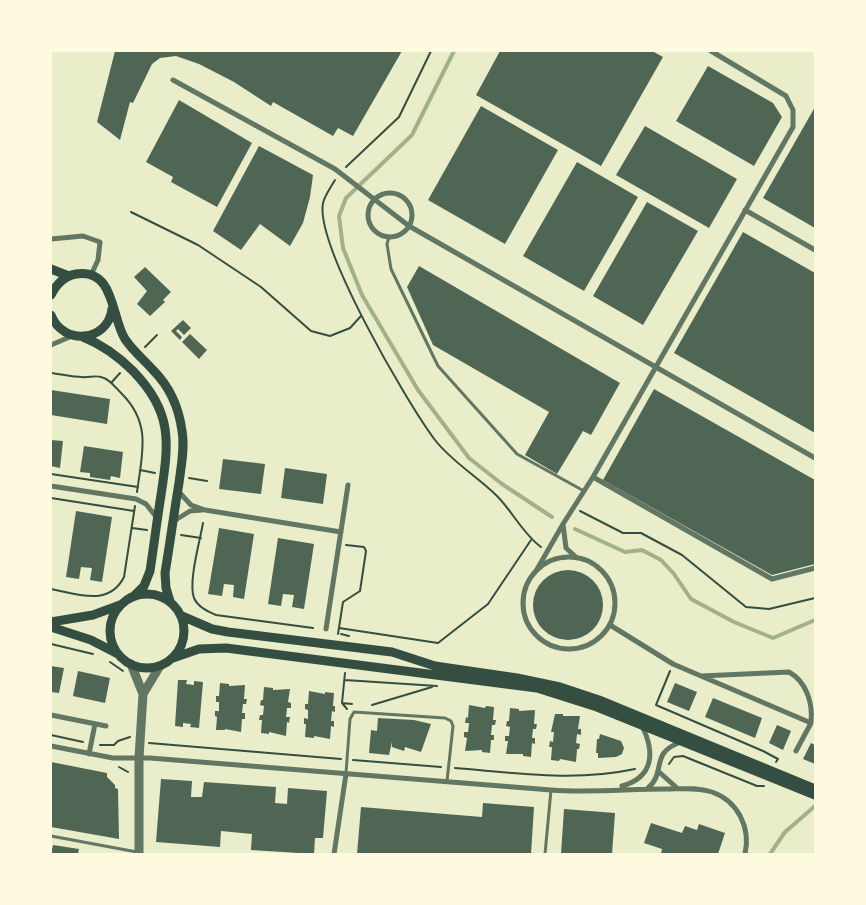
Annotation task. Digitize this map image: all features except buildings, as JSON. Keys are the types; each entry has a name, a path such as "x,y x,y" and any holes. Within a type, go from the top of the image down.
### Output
{"main road":[{"path":"51,269 69,276"},
{"path":"51,295 61,281 76,274 91,275 104,284 112,298 117,323 126,340 162,380 177,409 183,442 165,581 170,601 182,616 212,629 392,652 435,666 517,678 560,687 599,700 815,789"},
{"path":"83,337 98,332 104,327 113,306"},
{"path":"51,622 85,617 121,605 134,596 148,578 167,454 166,428 152,393 107,348 83,337 72,336 64,332 52,318"},
{"path":"134,596 157,595 170,601"},
{"path":"118,654 112,644 110,632 114,614 121,605"},
{"path":"173,658 183,643 185,634 182,616"},
{"path":"51,627 91,640 118,654 131,664 145,668 160,666 173,658 199,649 226,648 516,684 578,699 815,795"}],"street":[{"path":"535,571 558,559 577,558 590,562 600,569 610,582 615,597 612,621 604,634 586,646 571,650 551,646 538,637 525,615 524,599 535,571 584,491 793,127 793,110 786,96 711,51"},
{"path":"173,80 340,173 409,226 815,458"},
{"path":"387,193 403,198 411,211 409,226 400,234 389,237 382,236 373,230 369,222 368,213 374,199 387,193"},
{"path":"745,210 815,250"},
{"path":"51,238 83,236 100,242 98,260 91,275"},
{"path":"51,345 72,336"},
{"path":"592,477 772,579 815,568"},
{"path":"326,630 348,485"},
{"path":"51,486 136,499 146,504 158,519"},
{"path":"178,490 191,505 205,510 341,532"},
{"path":"173,522 190,511 205,510"},
{"path":"563,524 566,548 577,558"},
{"path":"610,625 673,664 811,723"},
{"path":"131,664 143,694 139,758 139,853"},
{"path":"143,694 160,666"},
{"path":"702,676 789,672 798,676 813,705 811,723 796,751"},
{"path":"51,715 106,726"},
{"path":"89,754 95,724"},
{"path":"642,725 651,747 641,784 647,788"},
{"path":"647,788 655,779 663,753 668,747 682,742"},
{"path":"51,746 113,758 139,758 551,790 616,788 704,790 729,802 744,824 747,844 744,854"},
{"path":"658,768 678,789"},
{"path":"616,788 637,780 646,770"},
{"path":"334,854 346,774"}],"lane":[{"path":"389,237 387,244 391,269 438,366 517,454 584,491"},
{"path":"346,774 352,714 359,711 448,719 453,726 447,782"},
{"path":"545,854 551,790"},
{"path":"51,836 139,853"}],"path":[{"path":"431,51 399,117 340,173 323,204 326,234 380,353 436,441 456,462 496,495 512,512 531,540 547,551"},
{"path":"131,212 198,245 261,287 311,331 330,336 350,328 362,316"},
{"path":"111,383 127,366"},
{"path":"51,373 83,377 100,376 111,383 130,402 140,420 144,446 124,577 120,586 101,597 51,589"},
{"path":"51,474 138,487"},
{"path":"51,498 134,511"},
{"path":"574,507 604,525 623,533 642,533 682,555 746,607 769,608 815,598"},
{"path":"203,523 192,588 195,599 204,610 216,614 313,628"},
{"path":"171,534 201,538"},
{"path":"339,628 438,643 488,604 531,540"},
{"path":"339,543 364,548 366,551 360,591 344,602 339,628 340,634 350,635"},
{"path":"51,644 100,657"},
{"path":"106,660 126,677"},
{"path":"673,664 656,705 763,751 778,759 774,766"},
{"path":"346,668 342,703 352,714"},
{"path":"345,680 443,687"},
{"path":"368,704 377,705 434,686"},
{"path":"342,703 359,704"},
{"path":"51,736 85,742"},
{"path":"96,745 114,745 124,738 132,737"},
{"path":"147,742 571,778 646,770"},
{"path":"658,768 668,764 674,757 683,756 757,786 766,786"}],"waterway":[{"path":"454,51 412,135 346,198 339,216 343,248 362,295 418,390 469,458 502,484 552,517"},
{"path":"575,529 625,552 642,550 661,560 674,574 691,599 734,622 773,638 815,620"},
{"path":"770,854 785,832 815,806"}]}
